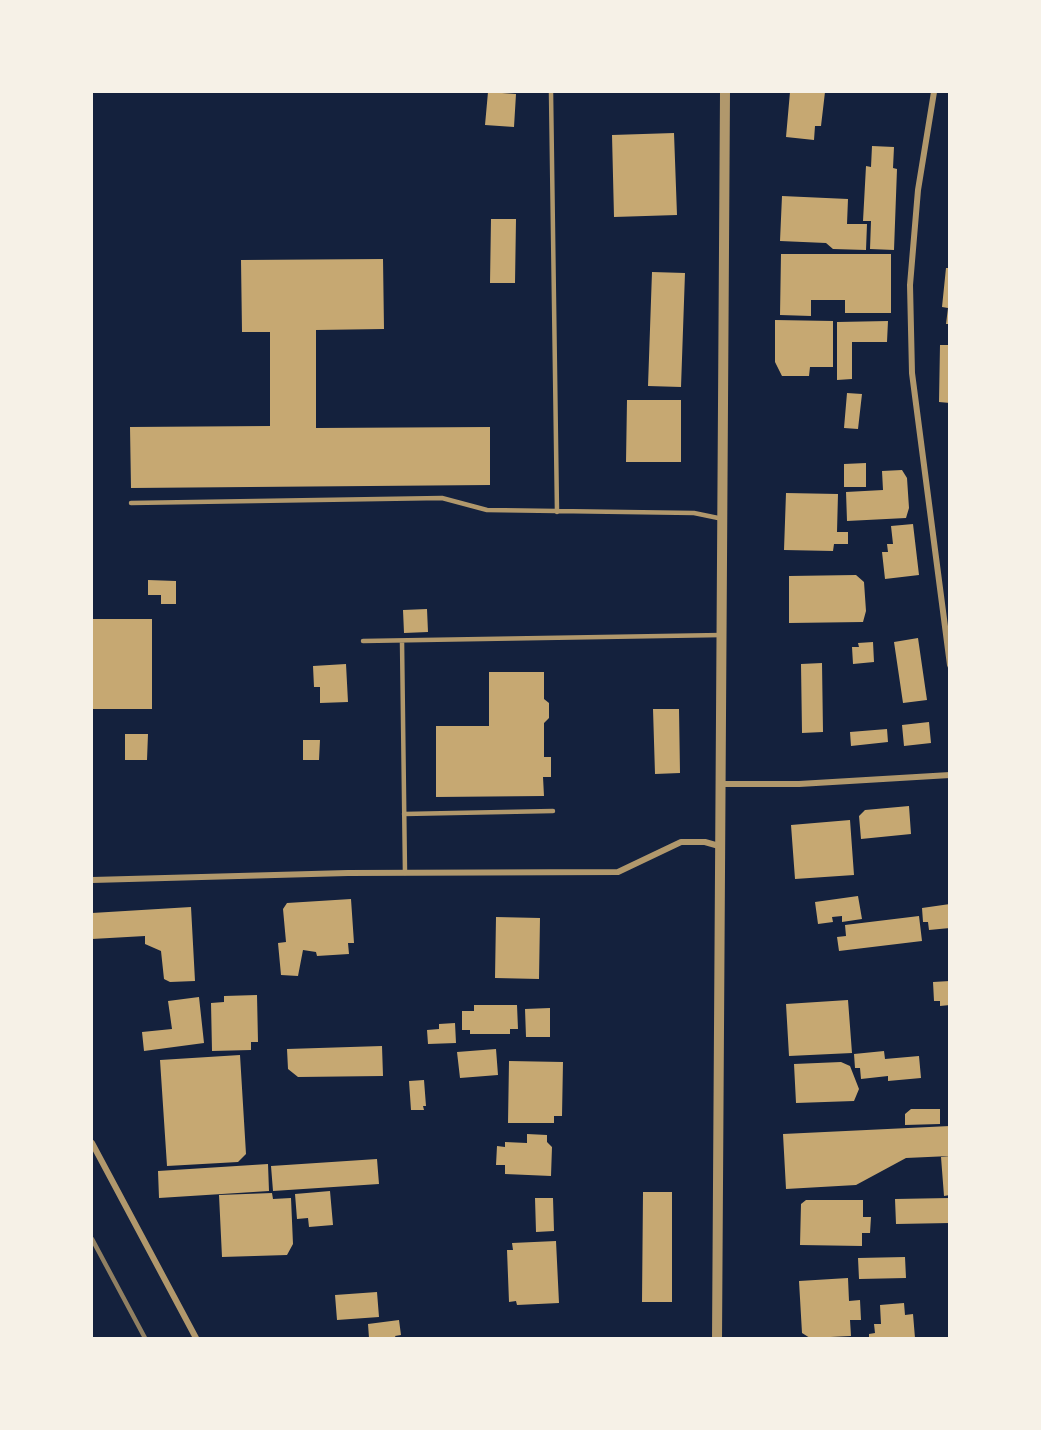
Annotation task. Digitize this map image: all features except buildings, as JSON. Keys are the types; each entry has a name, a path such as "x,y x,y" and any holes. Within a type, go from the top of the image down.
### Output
{"street":[{"path":"717,1338 725,92"},
{"path":"934,92 918,190 910,285 912,372 950,665"},
{"path":"721,784 799,784 950,775"},
{"path":"92,880 405,873 618,872 681,842 705,842 719,846"},
{"path":"92,1143 196,1338"}],"lane":[{"path":"551,92 556,512"},
{"path":"131,503 442,498 487,510 694,513 723,519"},
{"path":"363,641 722,635"},
{"path":"402,641 405,873"},
{"path":"404,814 553,811"}],"railway":[{"path":"92,1239 145,1338"}]}
